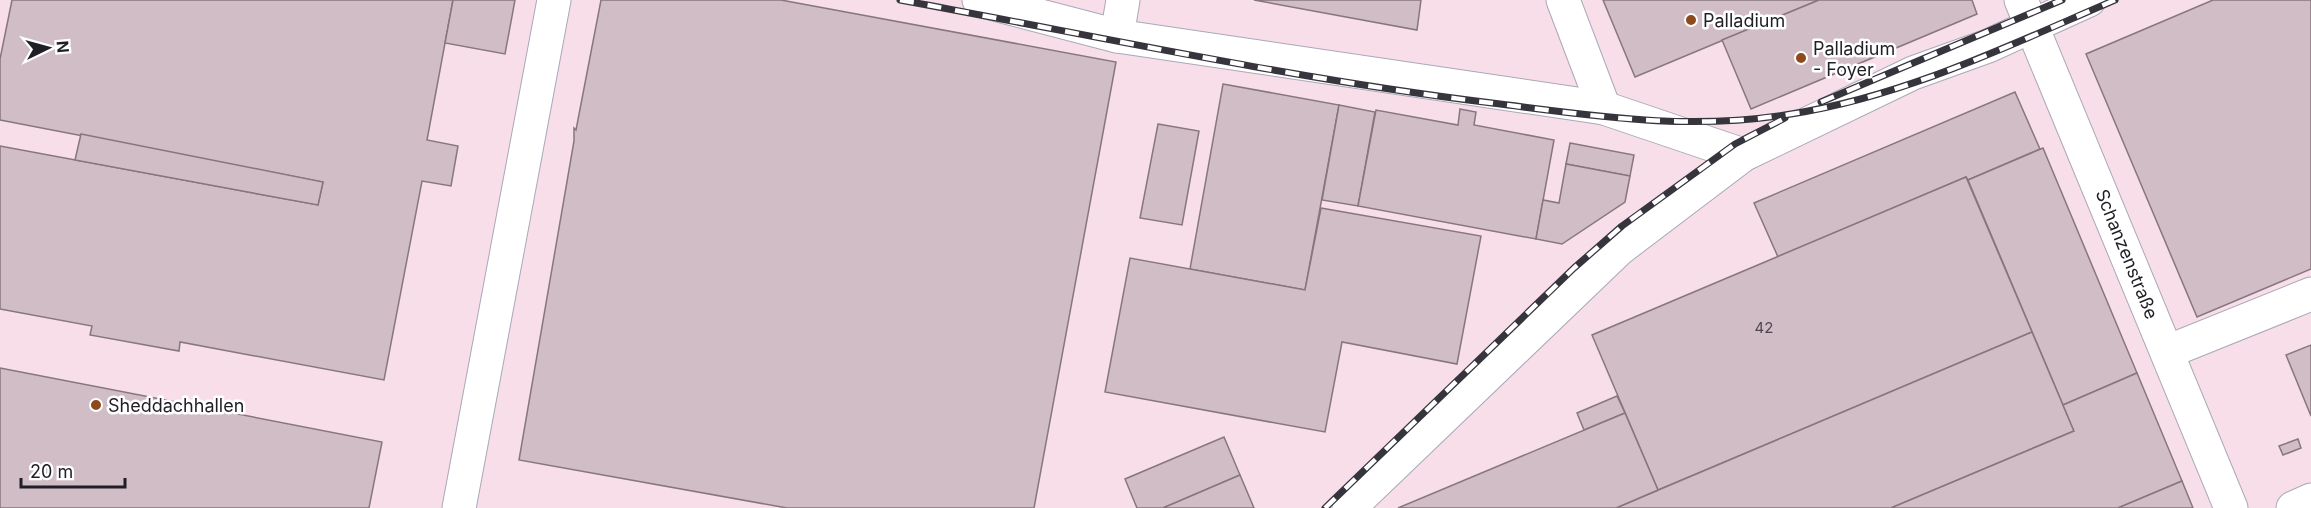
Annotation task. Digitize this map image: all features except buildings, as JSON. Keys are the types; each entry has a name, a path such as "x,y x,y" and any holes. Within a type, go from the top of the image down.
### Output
{"street":[{"path":"459,508 554,0"},
{"path":"979,0 1117,36 1604,108 1743,155"},
{"path":"1117,36 1123,0"},
{"path":"1563,0 1604,108"},
{"path":"1348,508 1619,249 1743,155 1912,73 1990,45 2026,13 2089,0"},
{"name":"Schanzenstraße","path":"2026,13 2231,508"},
{"path":"2167,352 2311,294"},
{"path":"2293,508 2311,500"}],"shaded area":[{"path":"0,0 2311,0 2311,508 0,508"}],"railway":[{"path":"900,0 1344,82 1568,113 1678,121 1752,119 1791,114 1875,95 1957,67 2115,0"},
{"path":"1821,102 2062,0"},
{"path":"1325,508 1574,268 1622,226 1735,144 1785,118"}],"place":[{"name":"Palladium","path":"1691,20"},
{"name":"Palladium - Foyer","path":"1801,58"},
{"name":"Sheddachhallen","path":"96,405"}]}
